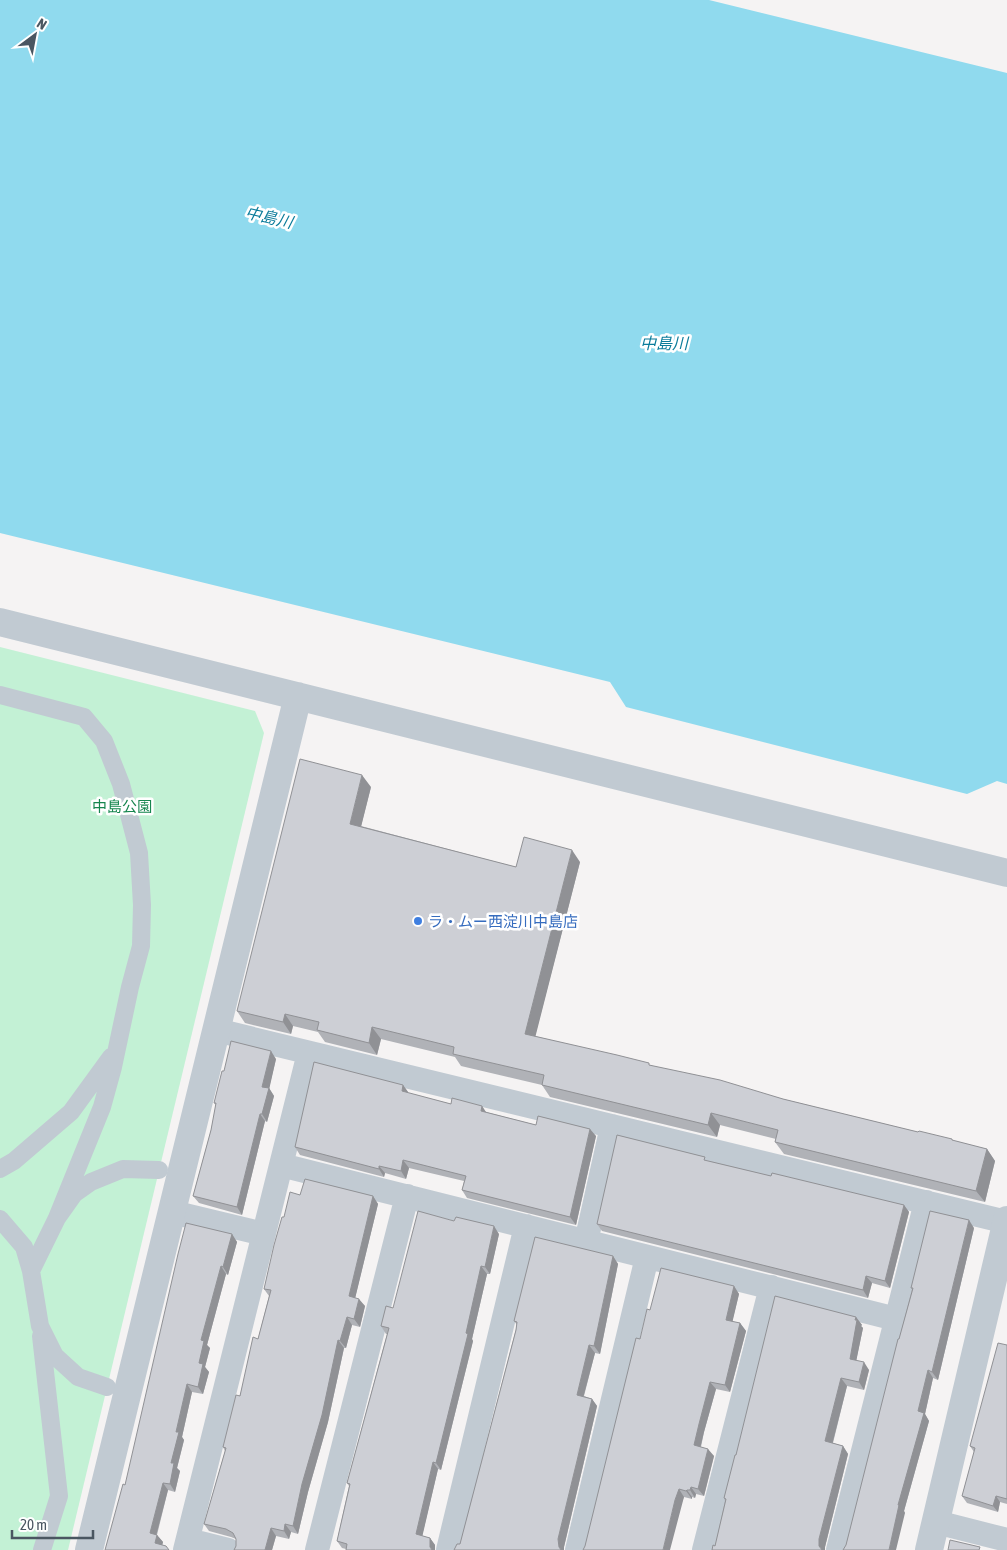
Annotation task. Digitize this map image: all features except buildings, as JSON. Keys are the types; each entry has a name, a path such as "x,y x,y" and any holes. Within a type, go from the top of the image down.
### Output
{"street":[{"path":"0,622 1007,873"},
{"path":"0,694 84,717 104,741 121,784 139,853 142,914 141,946 117,1050 102,1107 57,1218 31,1271"},
{"path":"89,1550 298,696"},
{"path":"216,1030 1007,1221 929,1550"},
{"path":"0,1170 14,1161 71,1112 117,1050"},
{"path":"228,1550 187,1545 309,1053"},
{"path":"586,1242 612,1126"},
{"path":"281,1165 896,1319"},
{"path":"57,1218 74,1194 91,1182 122,1169 159,1170"},
{"path":"317,1550 407,1196"},
{"path":"838,1550 926,1202"},
{"path":"172,1212 264,1234"},
{"path":"0,1219 24,1247 31,1271 40,1326 59,1496 42,1550"},
{"path":"448,1550 526,1226"},
{"path":"577,1550 647,1257"},
{"path":"704,1550 771,1287"},
{"path":"40,1326 55,1356 78,1377 107,1387"},
{"path":"936,1522 1007,1540"}],"green space":[{"name":"中島公園","path":"0,647 255,711 264,733 68,1550 0,1550"}],"water":[{"name":"中島川","path":"0,0 709,0 1007,73 1007,784 997,781 967,794 626,707 610,682 0,533"}],"place":[{"name":"ラ・ムー西淀川中島店","path":"418,921"}]}
